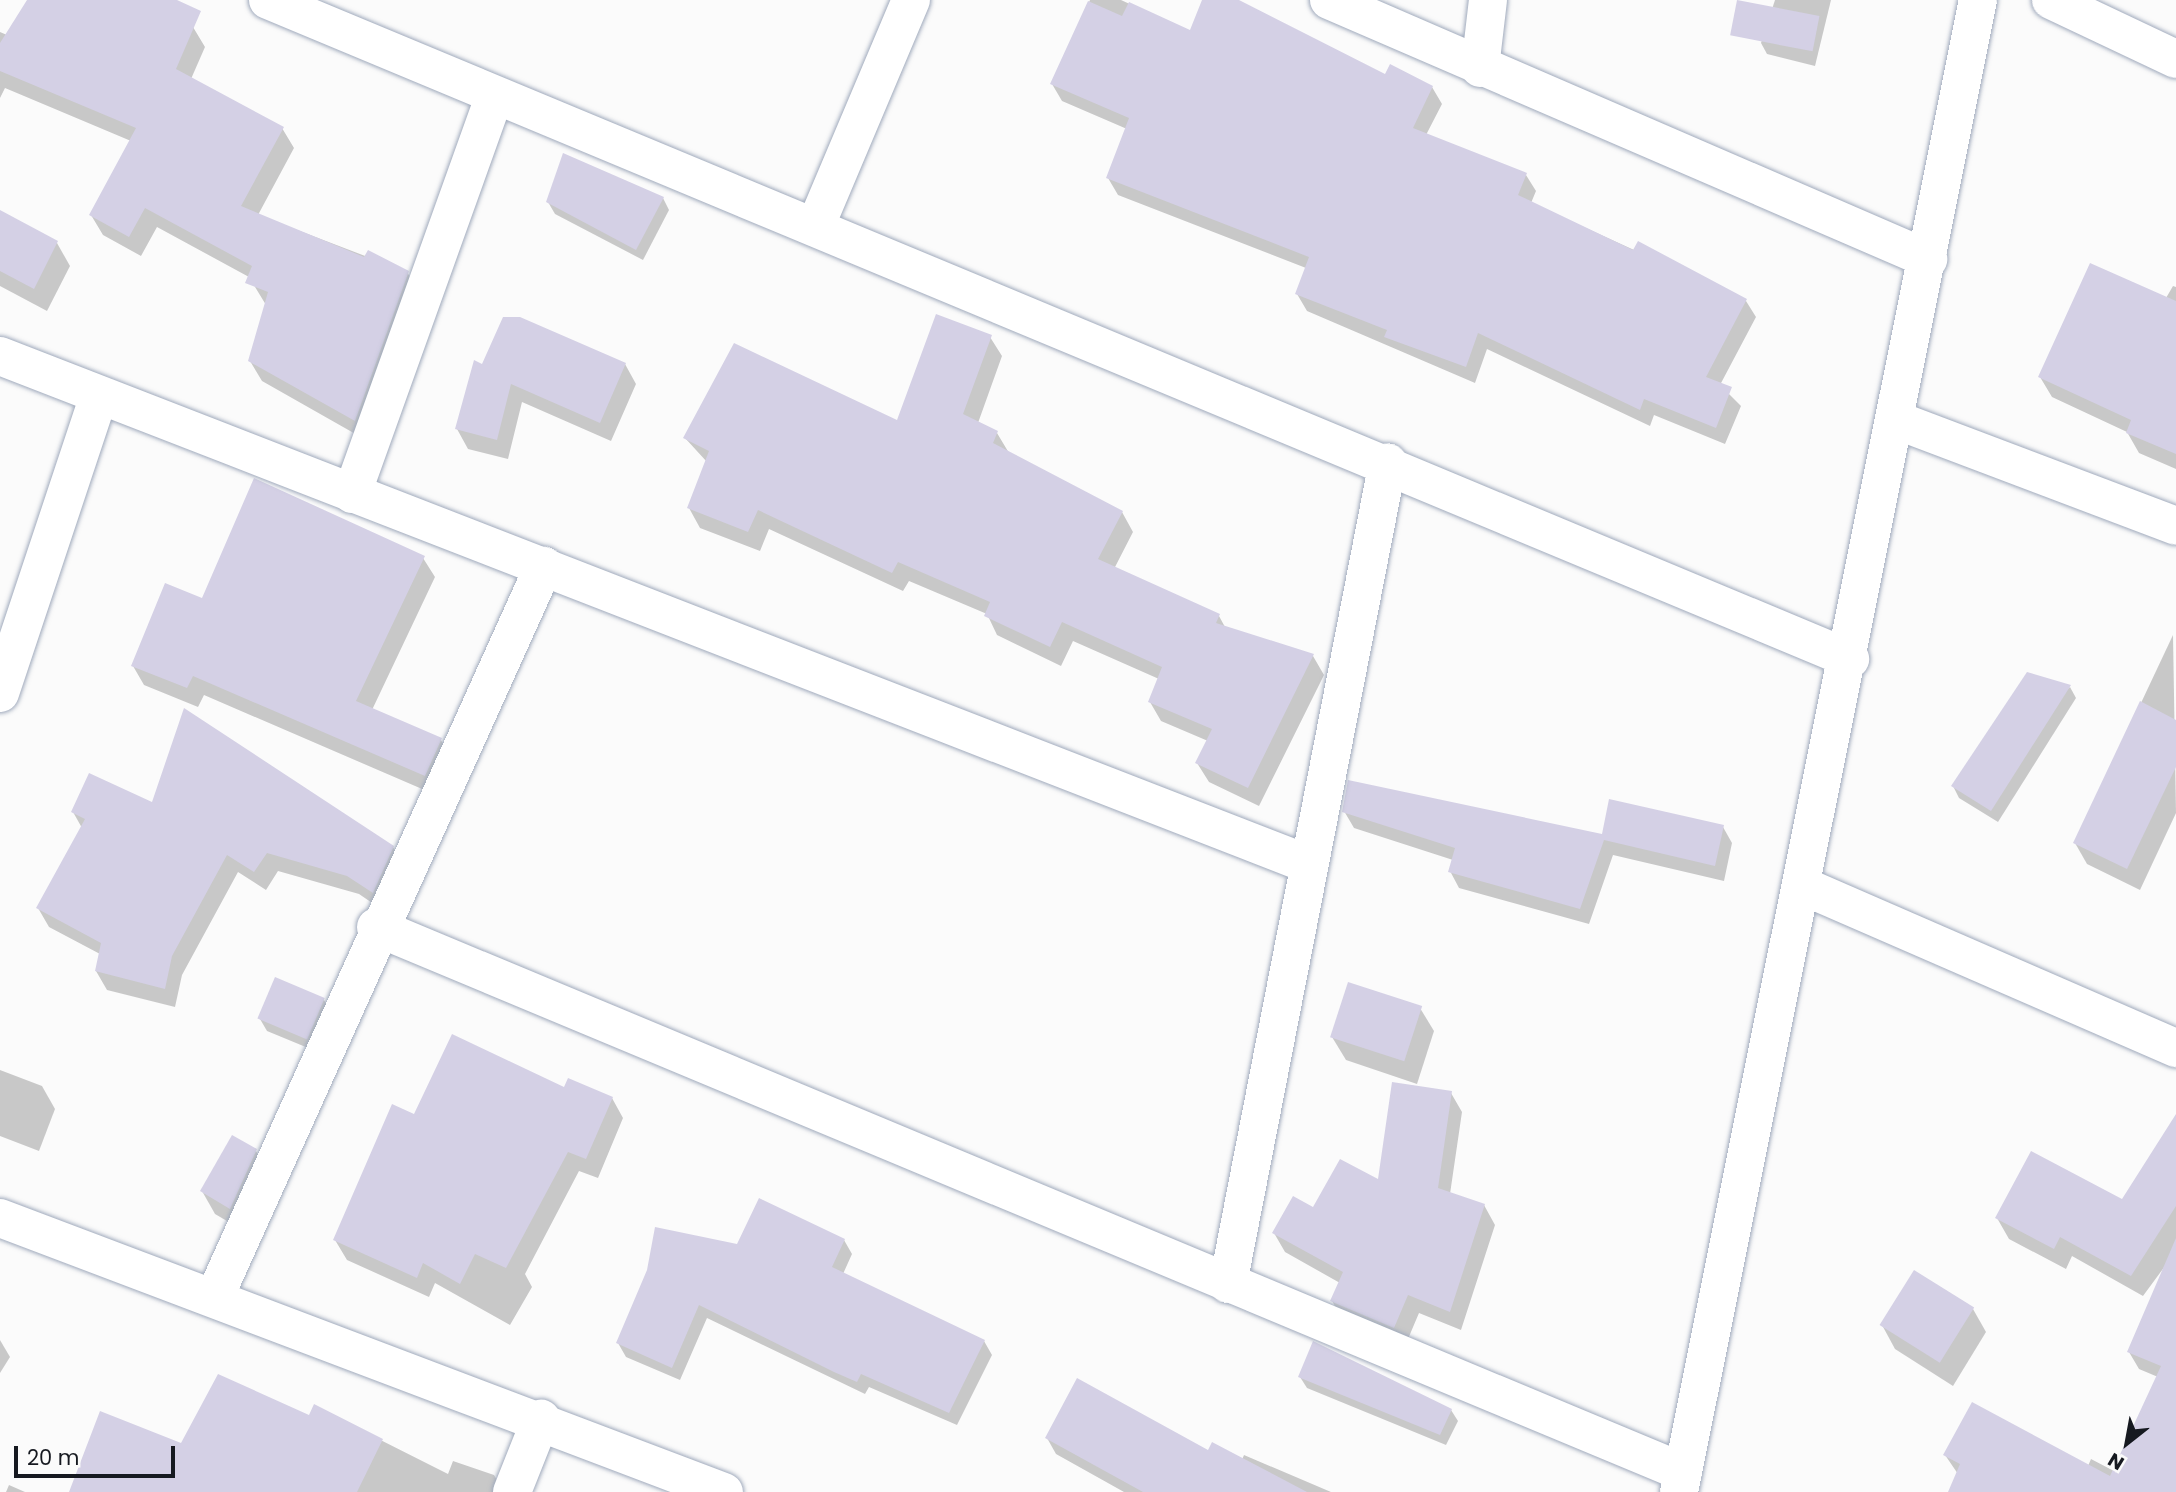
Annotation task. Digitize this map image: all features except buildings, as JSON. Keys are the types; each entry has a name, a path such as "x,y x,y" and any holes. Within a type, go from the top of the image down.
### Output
{"street":[{"path":"268,0 494,97 816,225 1388,462 1850,659"},
{"path":"816,225 911,0"},
{"path":"1329,0 1480,68 1928,259"},
{"path":"1480,68 1488,0"},
{"path":"376,926 1228,1284 1681,1482 1850,659 1979,0"},
{"path":"2051,0 2176,59"},
{"path":"352,494 494,97"},
{"path":"0,356 1308,864"},
{"path":"0,693 99,395"},
{"path":"1896,420 2176,526"},
{"path":"1228,1284 1388,462"},
{"path":"215,1296 376,926 544,566"},
{"path":"1803,886 2176,1048"},
{"path":"0,1218 541,1419 724,1492"},
{"path":"512,1492 541,1419"}]}
